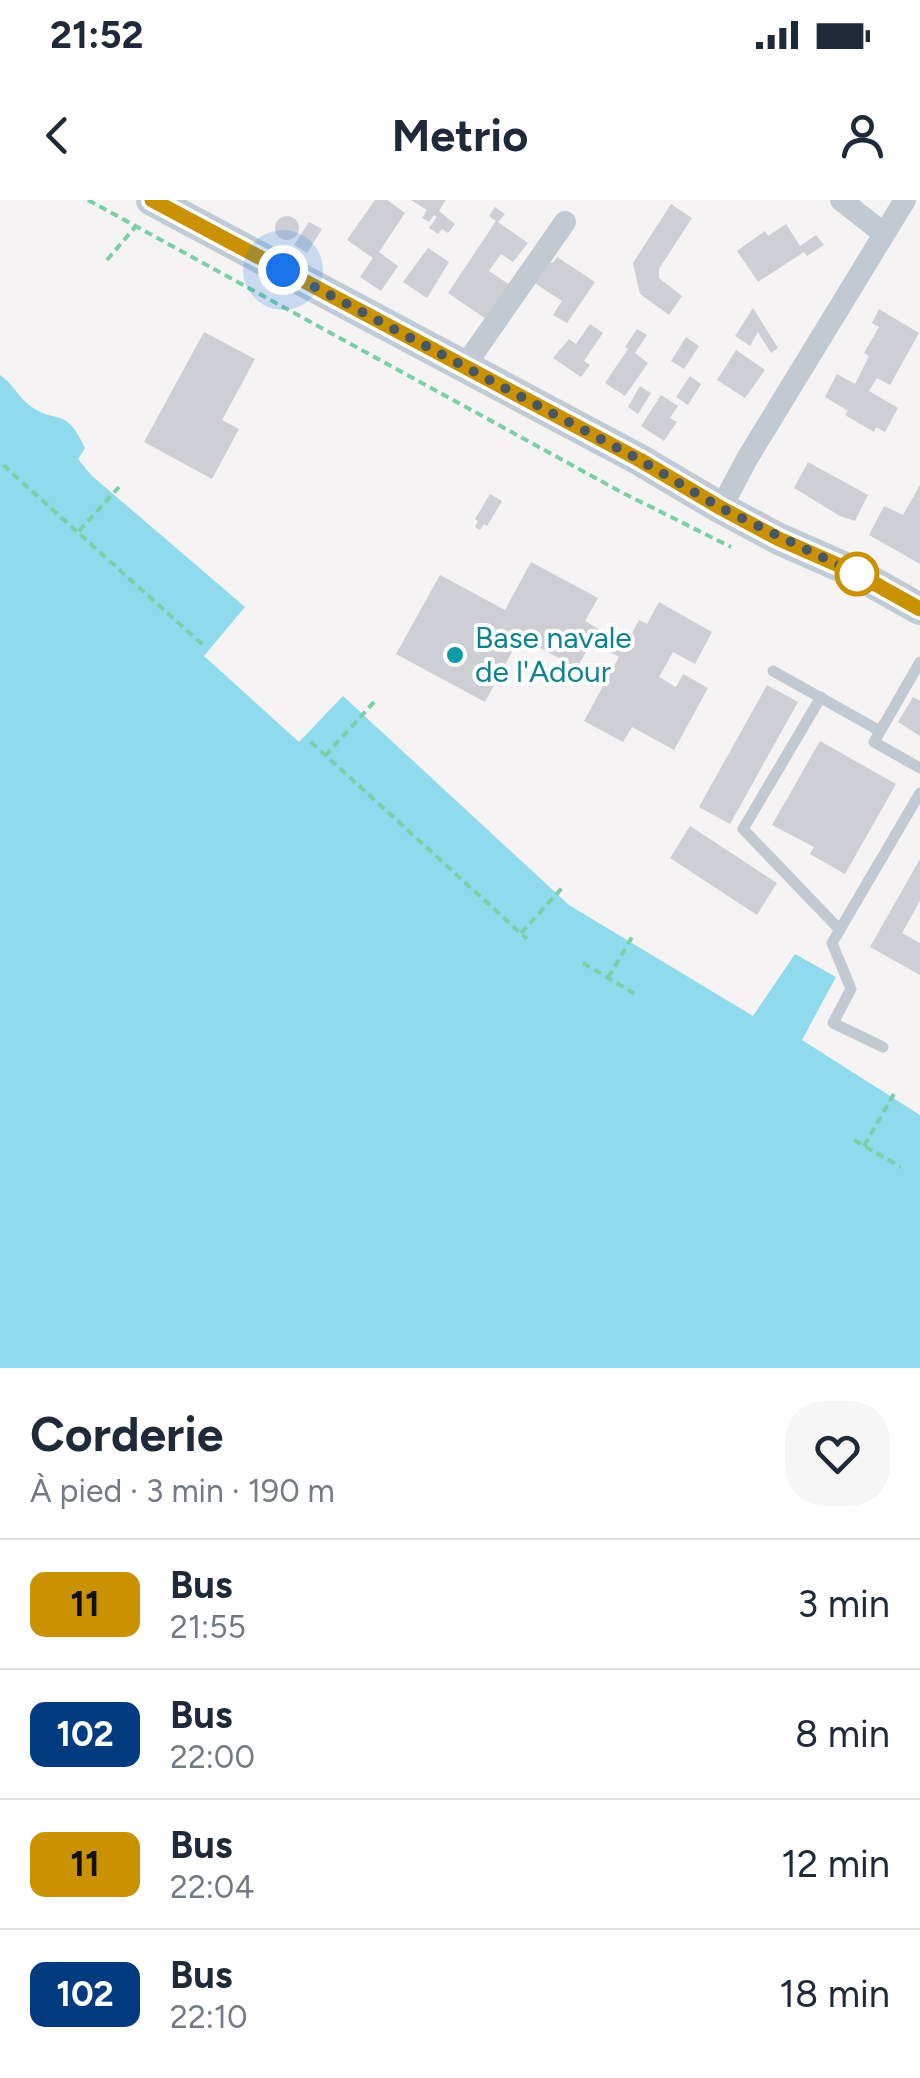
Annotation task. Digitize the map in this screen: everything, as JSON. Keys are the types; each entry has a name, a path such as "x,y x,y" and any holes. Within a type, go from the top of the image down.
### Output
{"main road":[{"path":"144,213 464,368 640,460 779,539 854,572 920,609"}],"street":[{"path":"841,200 882,233"},
{"path":"721,508 904,200"},
{"path":"464,368 565,222"}],"lane":[{"path":"920,662 874,742 920,768"},
{"path":"773,670 880,731"},
{"path":"820,697 744,829 840,930"},
{"path":"883,1047 833,1023 852,989 832,943 920,794"}],"path":[{"path":"88,200 144,213 621,492 740,551"},
{"path":"107,260 144,213"},
{"path":"3,465 203,645"},
{"path":"78,532 119,487"},
{"path":"325,756 374,702"},
{"path":"311,742 528,938"},
{"path":"521,933 562,888"},
{"path":"608,978 632,937"},
{"path":"582,963 635,994"},
{"path":"864,1146 895,1092"},
{"path":"854,1140 901,1166"}],"water":[{"path":"0,375 29,405 72,426 85,448 78,459 91,475 245,607 204,656 299,742 343,696 569,905 753,1016 795,954 836,977 802,1040 920,1115 920,1368 0,1368"}],"building":[{"path":"375,200 387,200 405,213 379,252 398,266 381,291 360,277 373,258 347,240"},
{"path":"411,200 446,200 439,211 455,224 448,233 442,229 438,234 429,228 437,217 434,215 429,222 422,218 427,210"},
{"path":"671,204 692,218 659,269 659,278 682,296 669,315 640,294 633,263"},
{"path":"495,207 505,214 498,222 528,243 513,262 501,254 489,271 510,285 486,319 448,293 496,221 489,216"},
{"path":"282,216 292,216 299,228 292,240 282,240 275,233 275,223"},
{"path":"309,222 322,229 307,253 294,245"},
{"path":"786,224 800,246 816,235 824,245 807,256 804,252 758,282 737,251 765,231 768,236"},
{"path":"428,248 449,262 427,298 403,282"},
{"path":"557,257 595,282 567,323 553,315 562,301 530,280 540,264 554,262"},
{"path":"753,308 778,348 771,353 758,332 750,346 735,336"},
{"path":"879,309 919,333 890,385 877,378 869,391 898,408 885,432 876,427 874,432 855,421 845,415 848,411 825,397 837,374 855,384 869,356 864,353 879,327 872,323"},
{"path":"590,324 603,333 584,361 590,365 581,377 553,358 569,339 576,344"},
{"path":"637,329 647,335 635,353 648,363 625,396 605,383"},
{"path":"204,332 255,359 222,420 239,429 212,479 144,442"},
{"path":"686,337 699,346 684,369 671,361"},
{"path":"736,350 765,370 745,398 717,380"},
{"path":"690,376 701,384 688,405 676,397"},
{"path":"640,386 651,393 638,414 628,407"},
{"path":"661,395 678,406 670,418 677,422 664,441 641,426"},
{"path":"808,462 868,495 855,521 794,488"},
{"path":"920,485 920,564 869,535 884,506 903,515"},
{"path":"490,494 502,501 487,526 484,524 480,530 475,527 475,519"},
{"name":"Base navale de l'Adour","path":"531,562 598,598 585,621 626,645 639,620 647,624 659,602 712,632 695,664 673,652 659,677 676,687 683,674 708,688 674,750 632,727 623,742 584,721 619,657 592,641 577,668 520,637 485,702 396,654 440,575 505,610"},
{"path":"767,685 798,702 730,824 699,807"},
{"path":"913,697 920,701 920,736 898,722"},
{"path":"820,741 896,784 845,874 810,854 814,847 772,825"},
{"path":"690,826 777,883 757,915 670,858"},
{"path":"920,859 920,901 902,933 920,943 920,975 870,947"}],"bus line":[{"name":"11","path":"152,200 640,460 779,539 854,572 920,609"}],"place":[{"name":"Base navale de l'Adour","path":"455,655"}],"route":[{"path":"283,270 640,460 779,539 857,574"}]}
